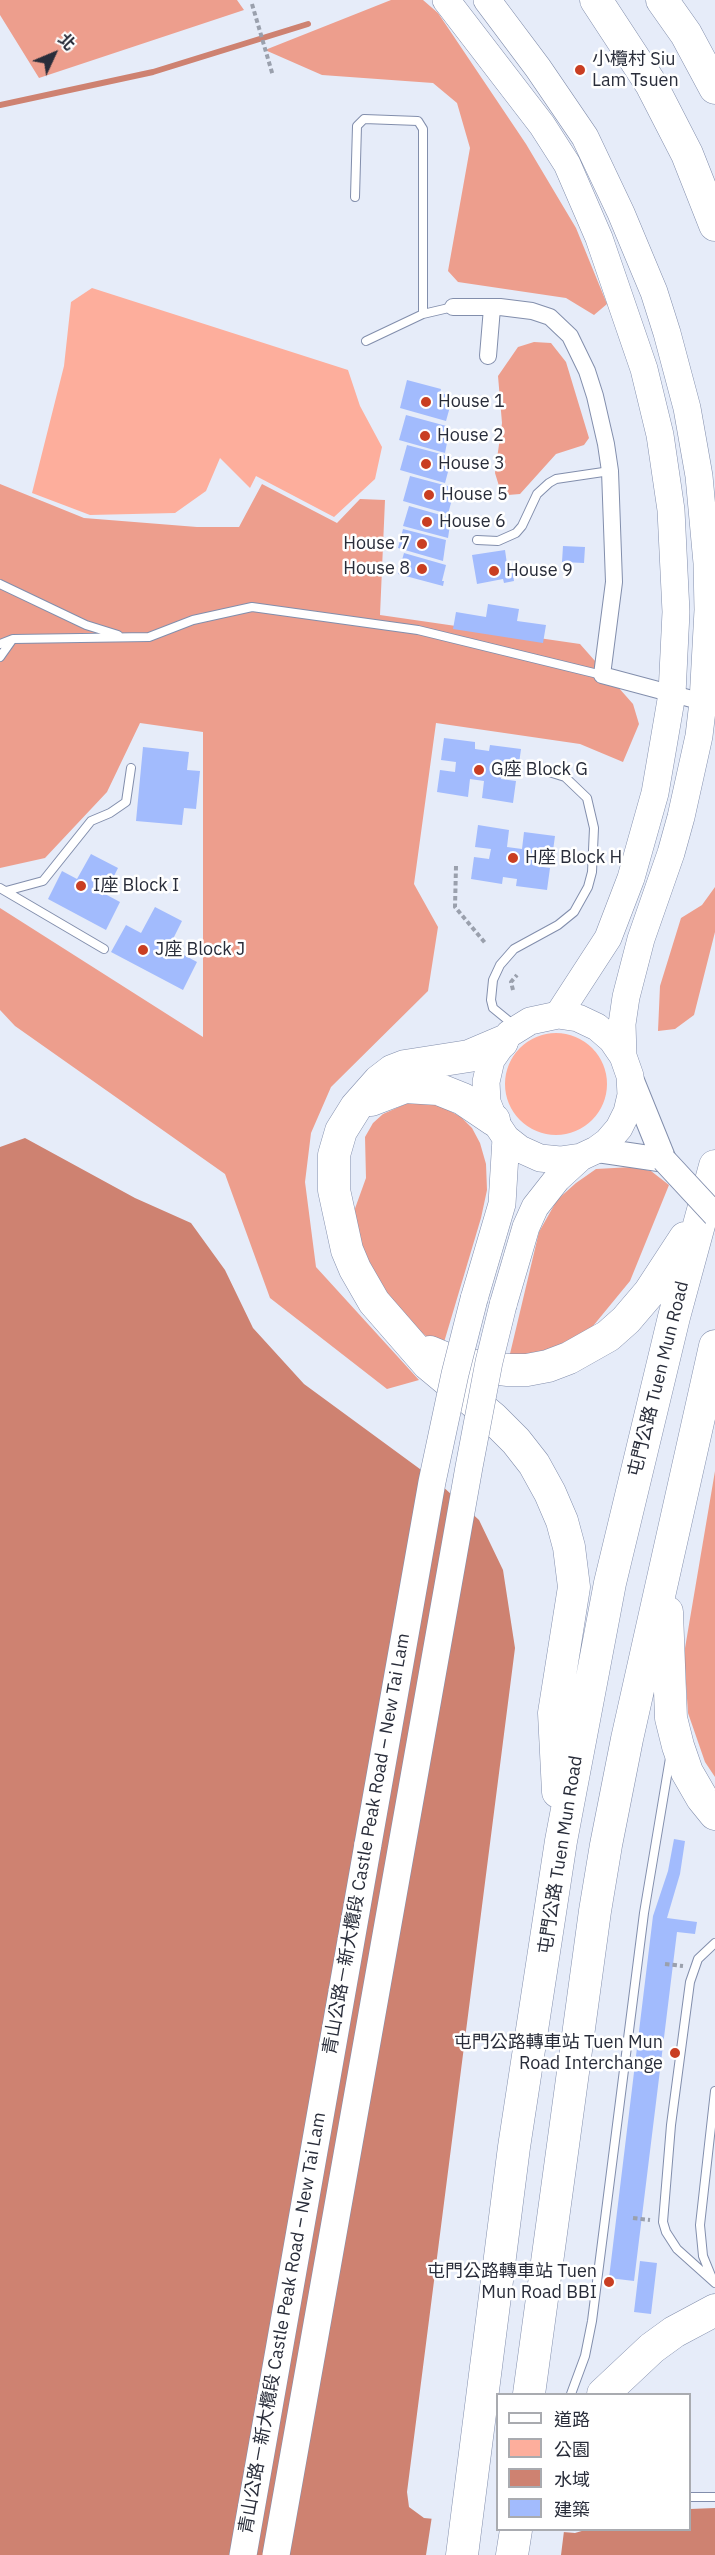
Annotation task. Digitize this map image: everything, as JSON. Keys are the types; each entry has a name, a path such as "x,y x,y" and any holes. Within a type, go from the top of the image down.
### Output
{"highway":[{"path":"596,0 656,94 687,154 715,225"},
{"path":"662,0 686,34 715,88"},
{"path":"510,1035 470,1056 405,1066 392,1071 379,1081 346,1119 336,1142 333,1172 337,1211 344,1240 355,1269 387,1319 428,1364 493,1418 516,1441 534,1464 562,1521 569,1547 574,1587 554,1713 561,1841"},
{"path":"356,1107 405,1087 422,1087 451,1093 500,1129"},
{"name":"屯門公路 Tuen Mun Road","path":"462,2555 514,2147 561,1841 610,1583 653,1401 709,1211 715,1166"},
{"path":"387,1319 428,1352 459,1364 508,1370 527,1370 548,1366 588,1349 626,1320 649,1293 709,1211"},
{"path":"529,2393 595,1911 627,1739 715,1346"},
{"path":"667,1563 667,1639 671,1718 687,1772 702,1798 715,1814"},
{"path":"604,2393 652,2348 674,2332 715,2310"},
{"path":"513,2555 516,2531"}],"main road":[{"path":"446,0 542,125 567,164 599,238 628,316 644,369 660,435 671,510 676,612 672,694 655,793 645,835 621,908 608,938 558,1015"},
{"path":"487,0 538,68 585,137 634,242 667,333 689,419 705,525 708,610 703,702 690,780 676,835 633,965 622,1024 631,1095 627,1112 619,1128 588,1153"},
{"path":"664,1160 588,1153 560,1160 540,1158 520,1149 500,1129 487,1102 486,1082 491,1060 510,1035 530,1021 558,1015 578,1018 597,1027 612,1040 627,1066 664,1160 709,1211"},
{"name":"青山公路－新大欖段 Castle Peak Road – New Tai Lam","path":"243,2555 441,1431 474,1299 502,1204 500,1129"},
{"name":"青山公路－新大欖段 Castle Peak Road – New Tai Lam","path":"276,2555 469,1467 503,1305 526,1227 535,1207 557,1179 588,1153"}],"street":[{"path":"453,307 492,308 541,314 557,322 570,336 587,372 595,396 610,471 614,582 602,675 703,702"},
{"path":"488,357 492,308"}],"lane":[{"path":"355,196 357,126 364,119 418,121 423,129 423,314"},
{"path":"366,341 423,314 453,307"},
{"path":"477,540 498,541 516,533 522,526 537,494 556,479 610,471"},
{"path":"0,584 86,625 124,637"},
{"path":"0,644 13,639 148,637 193,620 252,607 418,630 602,675"},
{"path":"0,657 13,639"},
{"path":"3,889 43,880 91,821 110,813 126,802 131,768"},
{"path":"510,1035 493,1008 491,1000 496,972 513,949 558,926 574,912 588,887 592,872 594,828 587,798 565,777 549,772"},
{"path":"3,889 104,950"},
{"path":"572,2393 585,2356 592,2321 644,1913 668,1778 671,1718"},
{"path":"715,1943 698,1959 690,1982 671,2125 663,2222 666,2232 677,2249 715,2283"},
{"path":"715,2091 700,2225 703,2256 715,2283"},
{"path":"691,2497 715,2497"}],"path":[{"path":"252,4 273,76"},
{"path":"456,866 455,906 486,944"},
{"path":"513,990 511,982 517,975"}],"green space":[{"path":"92,288 348,370 360,406 382,447 375,479 334,517 256,476 250,488 220,458 206,491 175,513 90,515 32,493 64,366 71,302"},
{"path":"556,1033 575,1037 592,1048 603,1065 607,1084 603,1103 592,1120 575,1131 556,1135 537,1131 520,1120 509,1103 505,1084 509,1065 520,1048 537,1037"}],"shaded area":[{"path":"0,0 237,0 244,10 39,78 0,15"},
{"path":"391,0 423,0 438,13 526,144 576,228 607,304 594,315 566,298 458,282 448,271 470,148 457,103 433,83 322,75 265,50"},
{"path":"534,342 551,343 566,362 589,438 584,445 556,454 520,494 508,495 499,486 495,473 502,423 498,376 518,347"},
{"path":"0,484 84,518 197,527 239,527 262,484 337,523 360,499 385,500 380,615 580,644 633,704 639,724 623,762 580,744 436,723 414,884 438,927 428,991 331,1087 311,1133 305,1182 316,1267 419,1380 387,1389 270,1298 225,1174 15,1026 0,1010 0,908 203,1037 203,732 140,723 107,792 45,858 0,868"},
{"path":"715,887 715,932 694,1015 675,1029 658,1031 660,986 681,918 702,905"},
{"path":"410,1102 437,1104 461,1117 472,1128 480,1143 486,1164 487,1190 481,1218 442,1349 416,1328 386,1297 364,1258 353,1214 366,1178 365,1137 373,1123 383,1114"},
{"path":"632,1167 651,1171 669,1185 630,1281 584,1337 560,1350 509,1358 539,1232 557,1200 596,1169"},
{"path":"715,1471 715,1777 705,1762 688,1713 684,1654"}],"water":[{"path":"25,1138 135,1198 191,1223 225,1270 253,1328 304,1384 439,1483 479,1520 503,1570 515,1648 407,2492 409,2507 424,2518 496,2525 496,2531 575,2533 582,2531 691,2531 691,2509 715,2508 715,2555 0,2555 0,1147"}],"pier":[{"path":"432,2516 496,2522 496,2531 564,2531 561,2555 426,2555"}],"building":[{"name":"House 1","path":"407,380 441,389 440,393 453,396 446,421 400,408"},
{"name":"House 2","path":"406,415 450,427 445,453 399,440"},
{"name":"House 3","path":"407,445 452,457 445,483 400,470"},
{"name":"House 5","path":"410,476 455,488 448,514 403,501"},
{"name":"House 6","path":"409,506 451,518 448,538 403,526"},
{"name":"House 7","path":"403,529 446,540 443,561 398,548"},
{"path":"563,546 585,547 584,563 562,562"},
{"name":"House 9","path":"505,550 507,564 511,563 514,581 504,583 503,579 477,584 472,555"},
{"name":"House 8","path":"404,553 446,565 443,586 398,574"},
{"path":"488,604 519,609 517,621 546,625 543,643 453,629 456,612 486,617"},
{"name":"G座 Block G","path":"444,738 475,742 475,749 489,751 490,745 521,749 518,771 503,769 501,779 516,781 513,803 482,798 484,781 470,779 468,797 437,792 440,770 455,772 456,762 441,760"},
{"path":"143,747 189,752 187,770 200,771 196,809 184,808 182,825 136,821"},
{"name":"H座 Block H","path":"478,825 509,830 507,847 522,849 524,832 555,836 552,858 537,856 535,866 550,868 547,890 516,886 517,879 503,877 502,884 471,879 474,857 489,859 491,849 475,847"},
{"name":"I座 Block I","path":"91,854 118,868 105,894 120,902 106,930 48,899 62,871 77,879"},
{"name":"J座 Block J","path":"155,907 182,921 169,947 197,962 183,990 111,952 126,925 141,933"},
{"path":"674,1839 685,1841 680,1874 667,1918 697,1922 695,1934 677,1932 634,2281 609,2278 653,1916 668,1871"},
{"path":"640,2261 657,2263 651,2314 634,2312"}],"waterway":[{"path":"0,105 153,72 308,24"}],"place":[{"name":"小欖村 Siu Lam Tsuen","path":"580,70"},
{"name":"House 1","path":"426,402"},
{"name":"House 2","path":"425,436"},
{"name":"House 3","path":"426,464"},
{"name":"House 5","path":"429,495"},
{"name":"House 6","path":"427,522"},
{"name":"House 7","path":"422,544"},
{"name":"House 8","path":"422,569"},
{"name":"House 9","path":"494,571"},
{"name":"G座 Block G","path":"479,770"},
{"name":"H座 Block H","path":"513,858"},
{"name":"I座 Block I","path":"81,886"},
{"name":"J座 Block J","path":"143,950"},
{"name":"屯門公路轉車站 Tuen Mun Road Interchange","path":"675,2053"},
{"name":"屯門公路轉車站 Tuen Mun Road BBI","path":"609,2282"}]}
